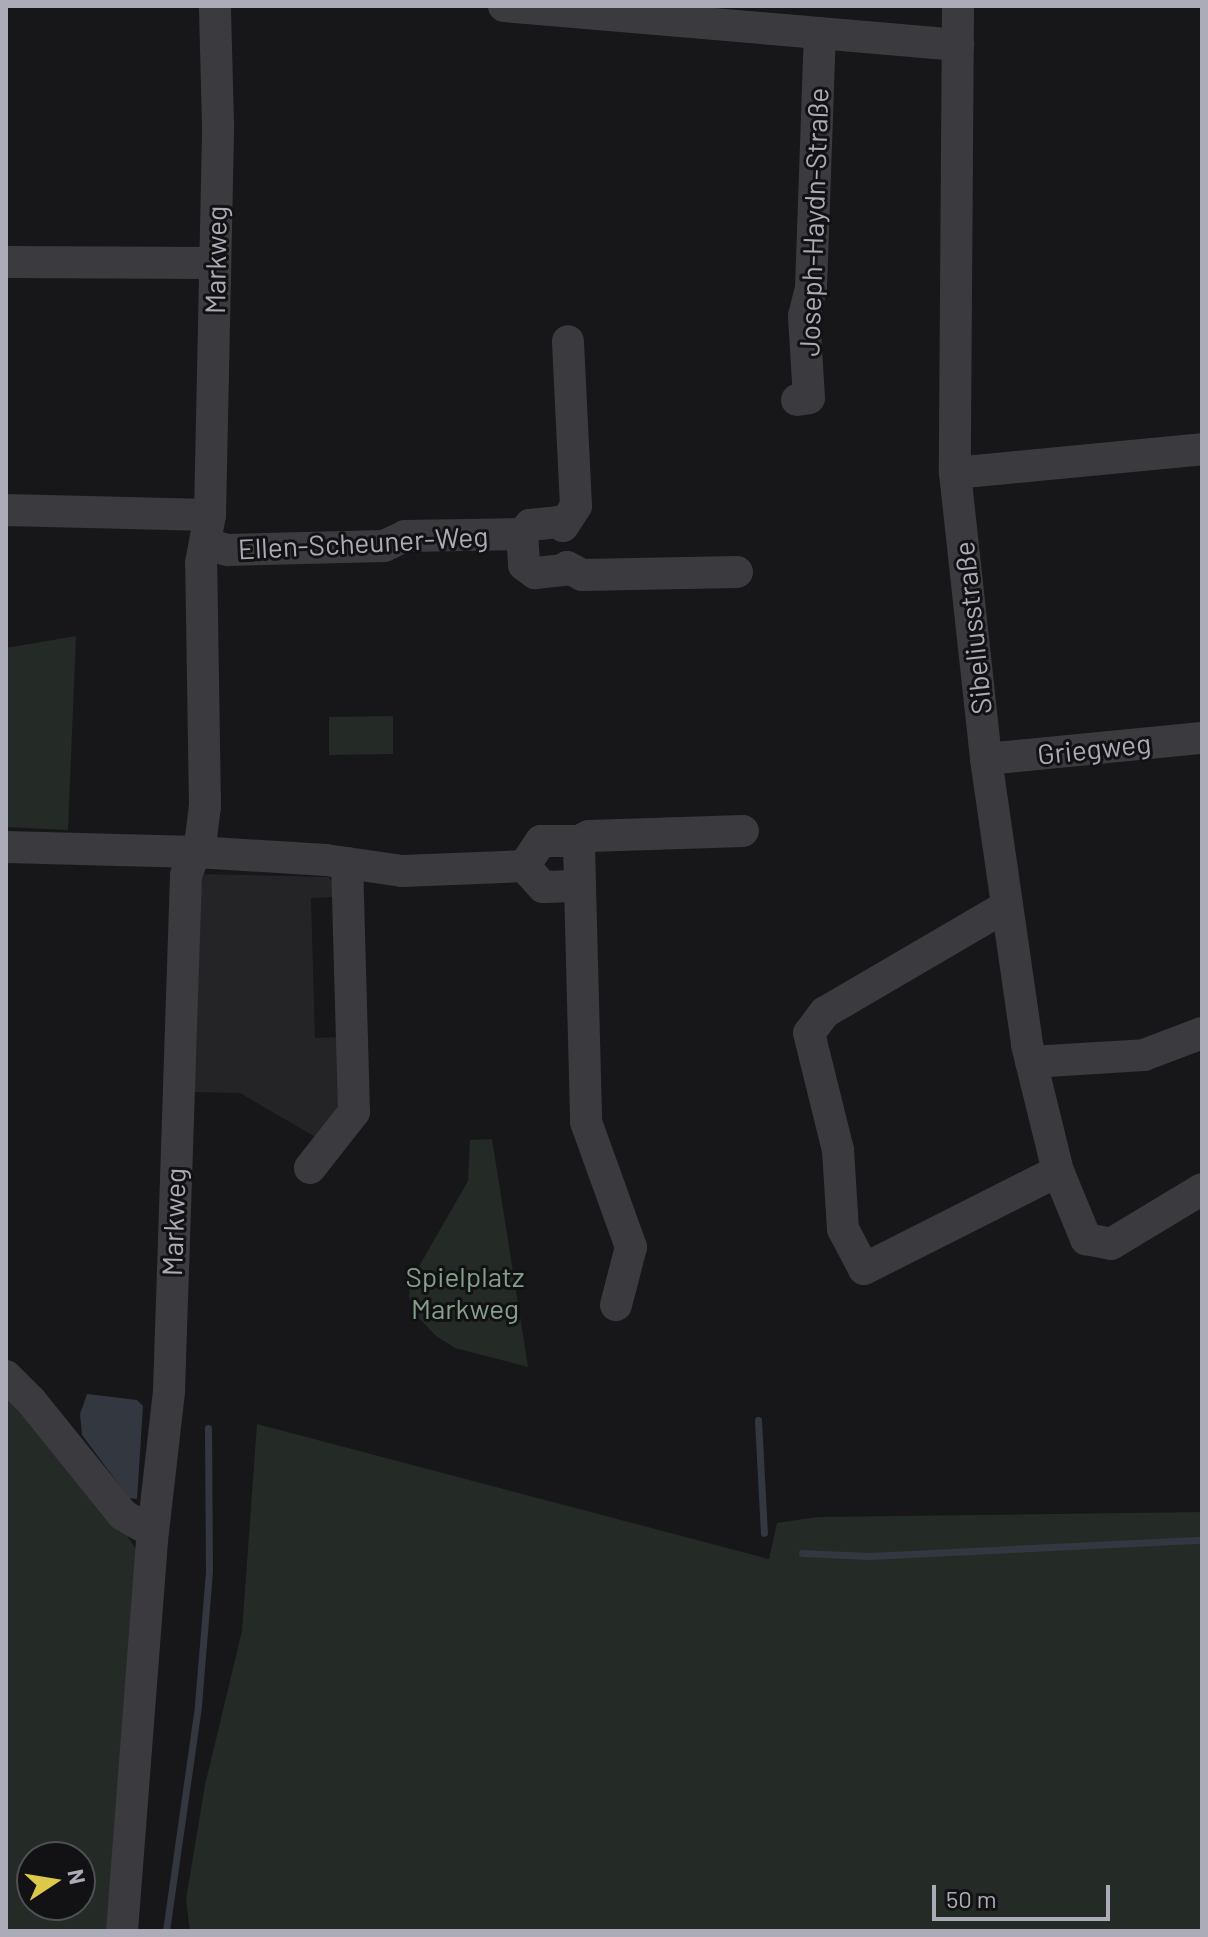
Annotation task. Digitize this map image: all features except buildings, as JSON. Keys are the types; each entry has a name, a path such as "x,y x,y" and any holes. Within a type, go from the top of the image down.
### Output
{"street":[{"name":"Markweg","path":"122,1931 153,1532 169,1391 186,875 196,852 205,807 201,563 208,530 215,263 219,76 215,6"},
{"path":"504,6 958,45"},
{"name":"Sibeliusstraße","path":"958,6 955,473 1005,907 1031,1062 1058,1171 1086,1239 1111,1244 1202,1189"},
{"name":"Joseph-Haydn-Straße","path":"797,400 809,398 804,316 811,288 820,33"},
{"path":"6,262 215,263"},
{"path":"567,567 567,528 563,526 576,506 568,341"},
{"path":"955,473 1202,449"},
{"path":"6,510 208,530"},
{"name":"Ellen-Scheuner-Weg","path":"563,526 558,522 530,525 522,534 524,565 530,570 563,570 567,567 582,575 737,572"},
{"name":"Ellen-Scheuner-Weg","path":"208,530 228,550 384,546 405,536 522,534"},
{"name":"Griegweg","path":"986,759 1202,738"},
{"path":"524,866 541,841 579,841 589,836 743,831"},
{"path":"579,841 586,1122 631,1247 616,1305"},
{"path":"6,849 196,852 347,863 402,871 524,866"},
{"path":"310,1168 354,1112 347,863"},
{"path":"524,866 543,887 580,886"},
{"path":"1005,907 825,1012 809,1033 838,1150 843,1229 864,1269 1058,1171"},
{"path":"1031,1062 1144,1055 1202,1033"},
{"path":"6,1376 31,1401 123,1515 153,1532"}],"shaded area":[{"path":"198,874 329,877 334,885 335,897 311,898 315,1038 338,1037 340,1103 319,1139 240,1093 192,1092"},
{"path":"87,1394 137,1400 143,1406 137,1499 129,1498 82,1435 80,1414"}],"green space":[{"path":"76,636 68,830 6,827 6,648"},
{"path":"393,716 393,754 329,755 329,717"},
{"name":"Spielplatz Markweg","path":"492,1139 528,1367 455,1348 436,1336 419,1318 409,1298 410,1282 468,1181 470,1140"},
{"path":"6,1386 117,1520 143,1560 109,1931 6,1931"},
{"path":"257,1424 769,1559 777,1523 817,1517 1202,1512 1202,1931 190,1931 186,1899 205,1785 242,1631"}],"waterway":[{"path":"758,1420 764,1533"},
{"path":"166,1931 198,1705 209,1571 208,1428"},
{"path":"802,1553 869,1556 1202,1540"}]}
